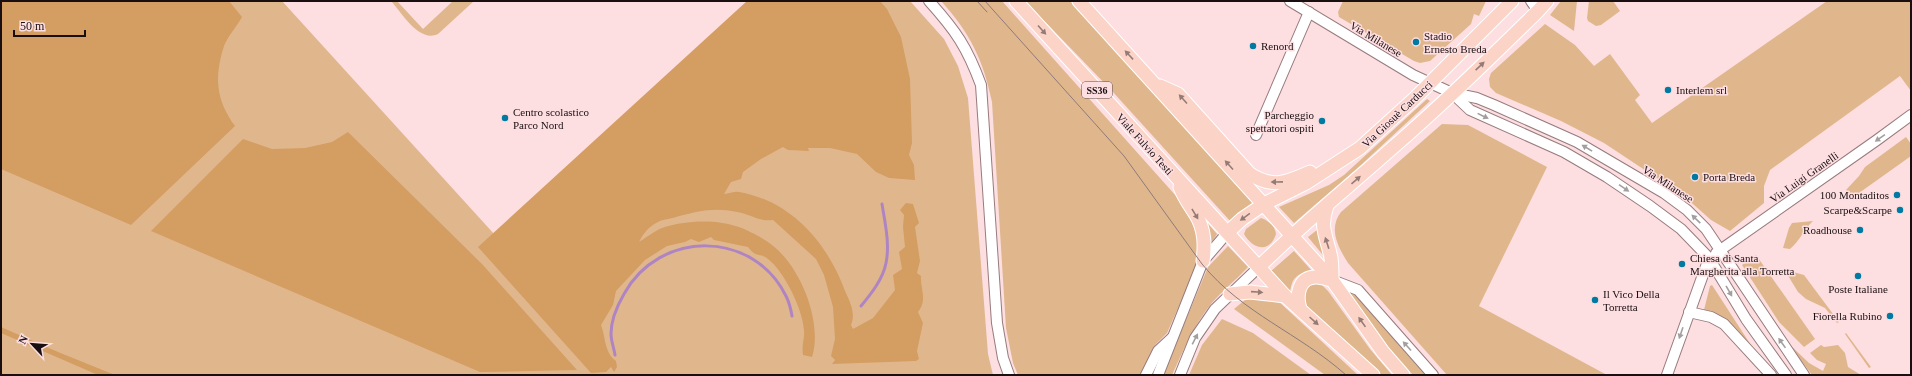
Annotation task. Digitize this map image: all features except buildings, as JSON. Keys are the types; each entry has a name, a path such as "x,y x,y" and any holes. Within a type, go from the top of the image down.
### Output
{"main road":[{"name":"Viale Fulvio Testi","path":"1016,1 1177,180 1228,232 1284,296 1373,375"},
{"path":"1079,1 1156,84 1332,280 1383,352 1403,375"},
{"name":"Via Giosuè Carducci","path":"1264,204 1306,183 1360,148 1430,83 1512,1"},
{"name":"Via Giosuè Carducci","path":"1291,235 1327,206 1428,117 1535,6 1547,1"},
{"path":"1156,84 1178,94 1250,174 1258,179 1275,183 1289,182 1313,170 1328,170"},
{"path":"1177,180 1184,198 1196,216 1203,232 1205,242 1204,262"},
{"path":"1228,232 1242,219 1264,204"},
{"path":"1327,206 1323,222 1323,232 1331,259 1332,280"},
{"path":"1258,267 1291,235"},
{"path":"1300,309 1297,296 1303,283 1314,277 1332,280"},
{"path":"1230,294 1250,292 1284,296"}],"street":[{"path":"929,1 953,28 962,41 972,60 981,85 997,323 1003,358 1009,375"},
{"name":"Via Milanese","path":"1290,1 1413,75 1452,93 1477,98 1577,142 1664,194 1687,210 1706,229 1804,375"},
{"path":"1497,16 1505,1"},
{"path":"1256,135 1309,12"},
{"name":"Via Milanese","path":"1452,93 1470,110 1564,152 1607,177 1681,229 1709,258 1746,319 1786,375"},
{"name":"Via Luigi Granelli","path":"1709,258 1909,118"},
{"path":"1158,375 1204,262 1228,232"},
{"path":"1667,375 1709,258"},
{"path":"1180,375 1195,338 1215,310 1258,267"},
{"path":"1332,280 1358,290 1433,375"},
{"path":"1689,312 1711,317 1724,324 1771,375"},
{"path":"1146,375 1158,351 1175,335"}],"shaded area":[{"path":"1,1 282,1 495,235 748,1 910,1 944,39 958,66 968,98 988,354 993,375 1,375"},
{"path":"1,1 229,1 242,17 224,46 218,78 224,107 235,126 131,225 1,169"},
{"path":"391,1 397,1 423,29 453,1 474,1 438,34 431,36 418,31"},
{"path":"747,1 880,1 887,9 901,37 910,79 912,143 909,155 914,165 915,180 889,178 876,172 857,154 830,148 808,148 809,151 788,150 783,147 761,159 743,172 741,179 731,182 724,194 737,192 758,197 776,205 806,227 829,257 838,274 852,308 853,316 851,325 853,329 873,318 895,290 893,275 902,269 899,252 905,247 903,227 904,215 900,210 906,203 913,204 919,223 915,227 920,261 917,273 921,276 923,294 923,303 918,312 923,323 917,351 919,359 916,361 832,364 835,360 831,356 835,339 833,307 824,275 816,259 773,220 763,220 742,213 729,211 706,210 660,221 644,233 639,242 662,228 676,224 700,222 728,224 755,234 767,241 792,267 807,296 812,312 814,328 815,343 812,357 803,355 804,327 802,317 793,294 775,265 765,257 751,251 748,247 714,240 711,237 699,242 691,239 667,246 645,260 616,291 613,305 601,325 607,349 616,361 617,367 614,372 611,367 606,372 591,373 478,247"},
{"path":"941,1 1002,1 1193,215 1201,256 1167,333 1156,344 1140,375 1018,375 1013,363 1006,328 992,102 980,60 974,47 960,24"},
{"path":"1025,1 1070,1 1253,203 1231,222 1112,91"},
{"name":"Stadio Ernesto Breda","path":"1343,1 1486,1 1479,16 1474,14 1471,24 1430,61 1420,63 1414,61 1339,17 1338,12"},
{"path":"1561,1 1577,1 1574,31 1550,15"},
{"path":"1589,1 1613,1 1620,11 1601,25 1596,26 1588,21 1587,18"},
{"path":"1827,1 1911,1 1911,91 1900,76 1770,170 1764,186 1764,203 1730,231 1711,220 1684,196 1604,143 1561,121 1496,93 1490,87 1489,79 1491,73 1545,24 1575,45 1594,66 1610,54 1640,95 1635,100 1652,123"},
{"path":"1427,99 1430,101 1361,165 1294,223 1279,207 1329,185 1344,175"},
{"path":"1442,124 1468,125 1547,167 1479,306 1607,375 1447,375 1348,263 1338,244 1335,231 1337,218 1341,212"},
{"path":"348,132 482,264 577,370 480,372 151,231 243,139 272,149 305,148 332,142"},
{"path":"1906,137 1911,144 1911,156 1852,198 1846,190 1865,167"},
{"path":"1203,218 1217,234 1209,247"},
{"path":"1261,218 1271,224 1276,234 1270,244 1266,247 1256,246 1244,234 1246,229"},
{"path":"1813,221 1790,249 1783,248 1792,223"},
{"path":"1317,230 1328,259 1327,260 1308,237"},
{"path":"1228,246 1248,267 1215,299 1205,312 1189,338 1172,375 1163,375 1208,267"},
{"path":"1294,251 1313,272 1303,273 1296,277 1292,283 1290,293 1270,272"},
{"path":"1756,255 1815,339 1804,347 1779,322 1742,265"},
{"path":"1793,272 1804,275 1839,322 1837,323 1825,308 1806,299 1798,292 1787,274"},
{"path":"1312,283 1321,284 1328,291 1370,349 1392,375 1381,375 1307,306 1304,300 1306,287"},
{"path":"1712,285 1758,356 1718,317 1704,310 1710,286"},
{"path":"1351,290 1428,375 1413,375 1395,356 1349,292"},
{"path":"1253,297 1276,299 1358,375 1325,375 1234,309 1246,299"},
{"path":"1222,319 1253,333 1311,375 1189,375 1202,345"},
{"path":"1,327 115,375 98,375 1,333"},
{"path":"1846,333 1871,367 1869,368 1845,334"},
{"path":"1788,343 1809,363 1823,371 1826,364 1817,360 1810,353 1821,345 1824,347 1838,345 1845,353 1848,367 1861,375 1812,375"}],"waterway":[{"path":"861,306 873,291 886,263 886,226 882,204"},
{"path":"615,355 611,339 611,329 619,303 624,294 640,273 659,258 682,249 706,246 729,249 752,258 771,274 786,296 792,316"}],"tram line":[{"path":"977,1 987,12"},
{"path":"985,1 1124,156 1202,264 1218,281 1235,297 1328,360 1346,375"}],"place":[{"name":"Stadio Ernesto Breda","path":"1416,42"},
{"name":"Renord","path":"1253,46"},
{"name":"Interlem srl","path":"1668,90"},
{"name":"Centro scolastico Parco Nord","path":"505,118"},
{"name":"Parcheggio spettatori ospiti","path":"1322,121"},
{"name":"Porta Breda","path":"1695,177"},
{"name":"100 Montaditos","path":"1897,195"},
{"name":"Scarpe&Scarpe","path":"1900,210"},
{"name":"Roadhouse","path":"1860,230"},
{"name":"Chiesa di Santa Margherita alla Torretta","path":"1682,264"},
{"name":"Poste Italiane","path":"1858,276"},
{"name":"Il Vico Della Torretta","path":"1595,300"},
{"name":"Fiorella Rubino","path":"1890,316"}]}
